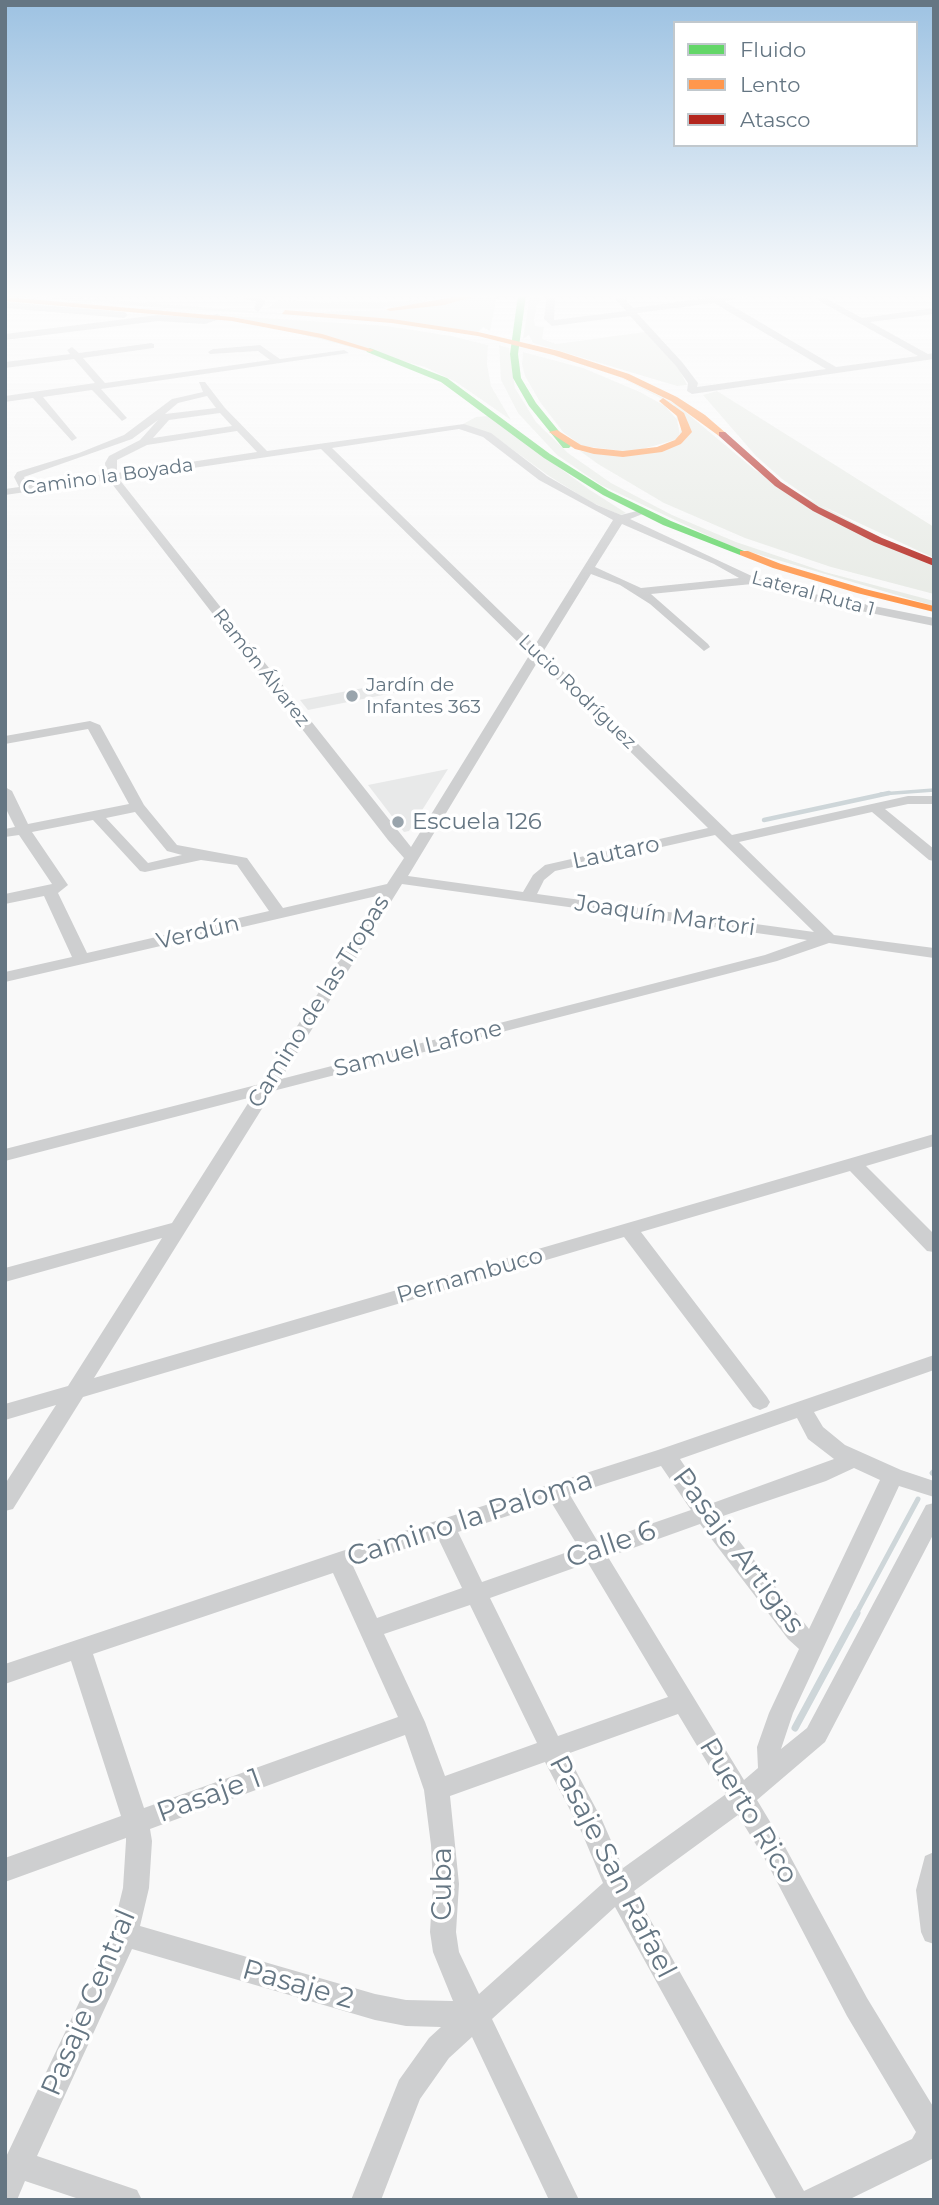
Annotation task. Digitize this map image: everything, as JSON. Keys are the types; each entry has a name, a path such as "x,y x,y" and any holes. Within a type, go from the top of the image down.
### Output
{"highway":[{"path":"470,398 547,456 562,463"},
{"path":"528,398 575,454 606,475 694,521 807,563 934,597"},
{"path":"554,432 578,447 623,454 667,448 682,439 687,429 685,421 676,410 656,398"},
{"path":"669,398 729,439 778,484 816,509 878,540 934,563"},
{"path":"698,398 727,432 729,439"},
{"path":"509,408 533,438 562,463 641,511 714,543 777,566 861,592 934,609"}],"street":[{"path":"38,398 72,438"},
{"path":"104,398 122,418"},
{"path":"144,442 175,401 188,398"},
{"path":"213,398 265,454"},
{"path":"26,489 19,477 21,474 83,455 128,436 161,417 222,410"},
{"name":"Camino la Boyada","path":"5,492 460,426"},
{"name":"Lateral Ruta 1","path":"460,426 487,435 543,478 619,520 718,562 752,580 807,596 934,622"},
{"path":"112,477 110,463 113,458 144,442 240,428"},
{"name":"Lucio Rodríguez","path":"324,446 829,938"},
{"name":"Ramón Álvarez","path":"112,477 384,826 412,857"},
{"path":"619,520 641,511"},
{"name":"Camino de las Tropas","path":"5,1503 412,857 619,520"},
{"path":"588,569 611,577 639,592 704,647"},
{"path":"639,592 752,580"},
{"path":"5,740 90,725 95,728 138,807 173,849 242,861 279,914"},
{"path":"5,791 55,887 82,960"},
{"name":"Lautaro","path":"528,897 538,878 550,868 908,800 934,800"},
{"path":"5,833 138,807"},
{"path":"874,807 934,857"},
{"path":"96,815 145,868 199,855"},
{"name":"Joaquín Martori","path":"393,884 528,897 934,953"},
{"name":"Verdún","path":"5,977 279,914 393,884"},
{"path":"5,899 55,887"},
{"name":"Samuel Lafone","path":"5,1155 771,958 829,938"},
{"name":"Pernambuco","path":"5,1412 934,1140"},
{"path":"854,1164 934,1246"},
{"path":"5,1275 176,1228"},
{"path":"629,1230 760,1402"},
{"name":"Camino la Paloma","path":"5,1674 443,1527 666,1456 934,1363"},
{"path":"802,1409 821,1439 853,1460 934,1489"},
{"name":"Pasaje Artigas","path":"666,1456 705,1514 796,1632 811,1645"},
{"name":"Calle 6","path":"369,1630 818,1475 853,1460"},
{"path":"771,1775 769,1747 781,1713 893,1476"},
{"name":"Puerto Rico","path":"556,1491 775,1853 857,2007 933,2133"},
{"path":"366,2200 409,2090 439,2048 618,1887 771,1775 816,1735 934,1511"},
{"name":"Pasaje San Rafael","path":"443,1527 593,1828 618,1887 793,2200"},
{"name":"Cuba","path":"339,1562 413,1722 438,1790 446,1884 443,1932 446,1952 564,2200"},
{"name":"Pasaje Central","path":"5,2192 125,1934 136,1888 139,1861 135,1823 79,1648"},
{"path":"438,1790 682,1702"},
{"name":"Pasaje 1","path":"5,1870 413,1722"},
{"path":"934,1864 929,1890 934,1933"},
{"name":"Pasaje 2","path":"125,1934 375,2007 416,2013 475,2015"},
{"path":"815,2200 922,2149 933,2133"},
{"path":"18,2164 127,2200"}],"shaded area":[{"path":"479,398 498,398 511,420"},
{"path":"510,398 521,398 536,422 568,453 611,483 672,515 736,542 825,572 934,601 934,606 730,546 601,485 557,455 518,413"},
{"path":"538,398 651,398 665,406 682,425 678,439 632,452 582,446 563,432"},
{"path":"660,398 676,404 755,470 934,566 934,594 831,567 745,538 664,503 580,451 606,455 682,444 674,405"},
{"path":"706,398 728,398 934,527 934,558 818,504 782,479 756,456"},
{"path":"488,416 626,513 620,515 591,502 549,476 494,436 463,424 476,417"},
{"name":"Jardín de Infantes 363","path":"395,682 403,691 308,710 300,700"},
{"path":"448,769 409,831 404,832 368,785"}],"waterway":[{"path":"886,794 934,790"},
{"path":"881,794 886,794"},
{"path":"764,820 886,794"},
{"path":"856,1614 918,1499"},
{"path":"795,1728 857,1613"}],"traffic: fast":[{"path":"468,398 547,456 606,493 667,523 744,553"},
{"path":"528,398 566,446"}],"traffic: slow":[{"path":"672,398 702,417 722,434"},
{"path":"554,432 578,447 594,451 623,454 659,450 678,442 687,432 681,415 663,401"},
{"path":"744,553 777,566 861,591 934,609"}],"traffic: jam":[{"path":"722,434 778,484 816,509 878,540 934,563"}],"place":[{"name":"Jardín de Infantes 363","path":"352,696"},
{"name":"Escuela 126","path":"398,822"}]}
